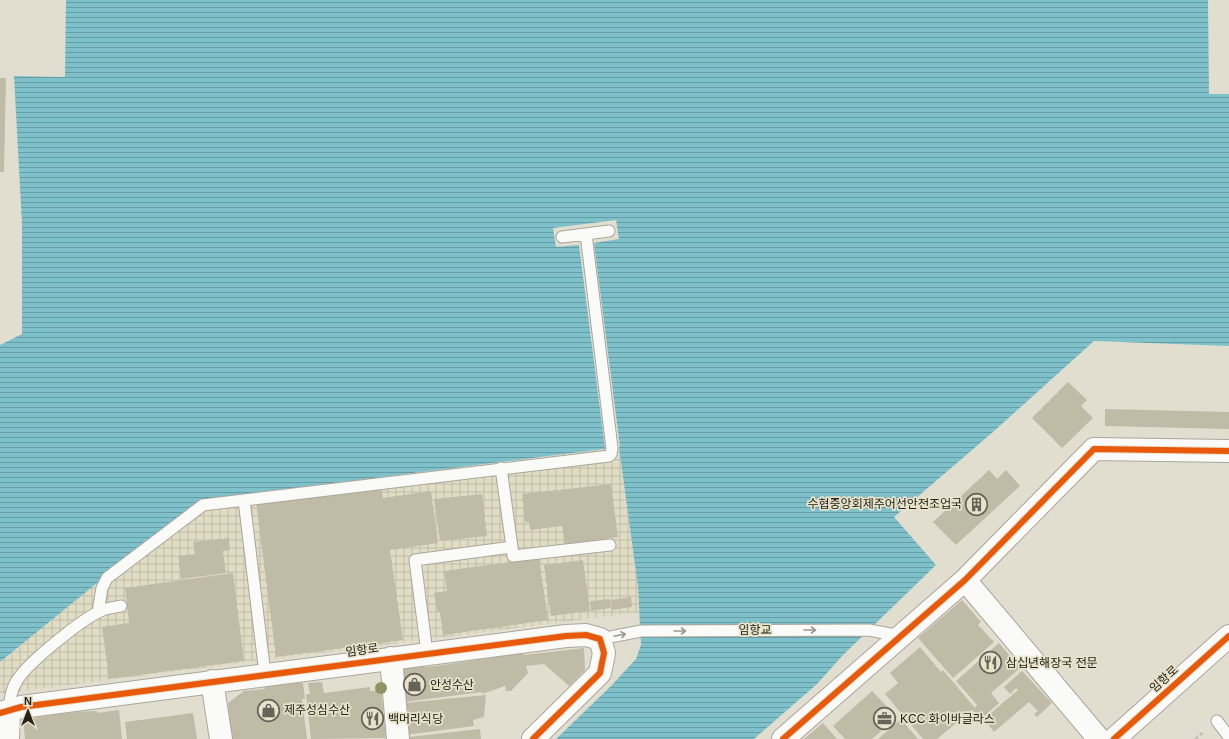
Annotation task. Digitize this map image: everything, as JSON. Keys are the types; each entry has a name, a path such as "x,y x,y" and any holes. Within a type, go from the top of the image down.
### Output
{"street":[{"path":"783,739 965,580 1094,449 1229,452"},
{"path":"965,580 1099,739"},
{"name":"임항로","path":"4,712 21,707 427,653 566,636 586,635 600,639"},
{"name":"임항로","path":"1114,739 1229,636"},
{"path":"533,739 600,672 604,653 600,639"},
{"path":"390,658 398,739"},
{"path":"212,681 221,739"},
{"path":"4,712 8,739"}],"lane":[{"path":"562,237 609,231"},
{"path":"98,612 102,588 107,578 197,508 203,505 609,456 613,451 586,234"},
{"path":"501,468 512,556 610,545"},
{"path":"244,500 265,674"},
{"path":"427,653 415,560 512,547"},
{"path":"4,712 11,691 18,678 32,663 81,622 98,612 121,606"},
{"name":"임항교","path":"600,639 641,631 869,630 901,636"},
{"path":"1217,721 1229,737"}],"shaded area":[{"path":"620,447 640,612 0,694 0,662 199,500"}],"water":[{"path":"66,0 1208,0 1209,94 1229,94 1229,346 1094,341 993,432 894,517 936,565 843,655 817,684 754,739 556,739 611,686 636,659 641,645 638,587 619,447 199,500 0,662 0,345 22,334 22,224 14,76 65,77"}],"pier":[{"path":"616,220 619,239 594,243 620,447 605,448 579,245 556,247 553,228"}],"building":[{"path":"0,78 6,78 4,172 0,172"},
{"path":"1068,382 1087,400 1081,406 1093,418 1062,448 1032,418"},
{"path":"1105,409 1229,412 1229,429 1105,426"},
{"name":"수협중앙회제주어선안전조업국","path":"989,470 997,479 1006,470 1020,486 956,545 933,522"},
{"path":"611,484 618,537 565,544 562,526 530,530 529,522 525,522 522,494 557,490 559,493 558,490"},
{"path":"381,485 383,498 431,491 438,543 390,550 403,640 276,657 256,502"},
{"path":"482,494 487,536 440,541 434,499"},
{"path":"229,538 230,550 223,551 226,573 181,579 178,556 195,554 193,542"},
{"path":"539,558 548,620 443,635 440,612 437,612 434,593 447,591 444,571"},
{"path":"583,560 590,611 551,616 544,565"},
{"path":"233,573 244,661 109,679 102,627 129,623 125,588"},
{"path":"631,597 632,607 612,610 611,600"},
{"path":"610,599 611,608 591,611 590,601"},
{"path":"962,600 981,622 978,625 994,642 953,678 918,638"},
{"path":"999,643 1020,668 991,693 999,703 981,719 972,710 937,739 923,739 885,694 898,683 890,673 920,647 941,672 943,670 975,708 977,705 956,681"},
{"path":"584,648 585,670 569,686 544,664 526,666 528,673 511,691 506,691 505,686 482,694 482,692 404,702 401,670 407,669 407,666 424,664 424,667 436,666 523,653 524,655"},
{"path":"1022,671 1052,703 1037,717 1034,714 1038,711 1029,702 994,732 984,719 1018,690 1016,688 1010,694 1004,687"},
{"path":"284,680 285,686 286,683 303,683 305,699 302,699 307,739 232,739 228,703 244,691 265,689 264,683"},
{"path":"322,682 324,693 370,687 370,691 381,690 386,738 311,739 306,694 310,694 308,683"},
{"path":"872,691 897,717 872,739 845,739 833,726"},
{"path":"486,695 484,717 473,720 474,726 405,735 404,703"},
{"path":"119,710 122,739 25,739 23,719 75,712 97,711 97,713"},
{"path":"193,713 197,739 127,739 125,722"},
{"path":"901,719 918,739 878,739"},
{"path":"823,723 837,739 804,739"},
{"path":"480,729 481,739 409,739 409,737"}],"cycle path":[{"path":"783,739 965,580 1094,449 1229,451"},
{"path":"0,713 21,707 566,636 586,635 600,639 604,653 600,673 533,739"},
{"path":"1114,739 1229,636"}],"place":[{"name":"수협중앙회제주어선안전조업국","path":"977,504"},
{"name":"삼십년해장국 전문","path":"990,663"},
{"name":"안성수산","path":"414,685"},
{"name":"제주성심수산","path":"268,710"},
{"name":"백머리식당","path":"372,719"},
{"name":"KCC 화이바글라스","path":"885,719"}]}
